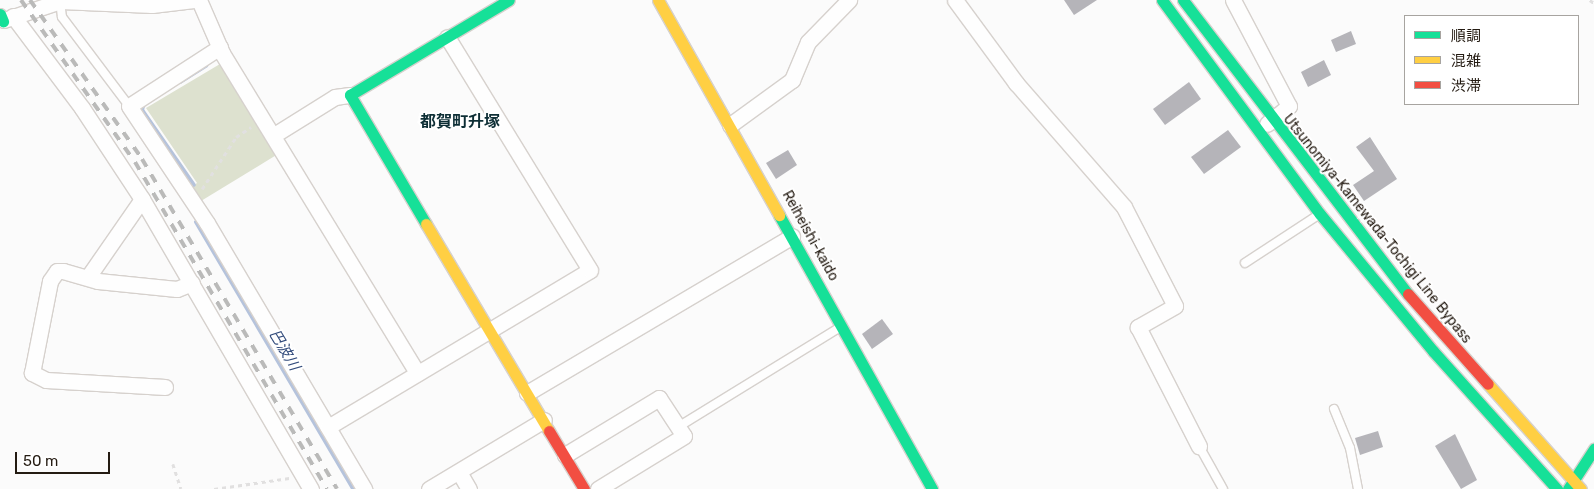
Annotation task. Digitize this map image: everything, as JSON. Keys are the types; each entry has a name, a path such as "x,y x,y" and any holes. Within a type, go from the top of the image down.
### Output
{"main road":[{"path":"509,0 350,95 565,454 584,489"},
{"name":"Reiheishi-kaido","path":"658,0 843,326 932,489"},
{"path":"1162,0 1256,132 1320,214 1433,351 1557,489"},
{"name":"Utsunomiya-Kamewada-Tochigi Line Bypass","path":"1183,0 1270,121 1396,282 1574,486"},
{"path":"1574,486 1594,449"}],"street":[{"path":"199,0 220,47 417,373"},
{"path":"730,125 792,80 808,42 849,0"},
{"path":"956,0 1016,83 1124,207 1175,306 1138,327 1199,446"},
{"path":"1233,0 1289,106 1256,132"},
{"path":"186,1 60,1 4,18 82,108 142,199 311,489"},
{"path":"328,427 490,328 590,270 447,37"},
{"path":"220,47 129,106 206,224 364,489"},
{"path":"274,135 335,97 350,95"},
{"path":"88,277 142,199"},
{"path":"527,393 792,236"},
{"path":"165,387 46,380 32,373 53,274 63,271 88,277 176,290 192,283"},
{"path":"565,454 659,398 684,436 598,489"},
{"path":"429,489 544,420"},
{"path":"458,472 469,489"}],"lane":[{"path":"60,1 62,16 129,106"},
{"path":"1246,263 1320,214"},
{"path":"678,427 843,326"},
{"path":"1334,409 1350,448 1358,489"},
{"path":"1199,446 1222,489"}],"path":[{"path":"1590,0 1594,3"},
{"path":"202,189 236,137 258,122"},
{"path":"173,464 181,489"},
{"path":"214,489 302,473"}],"green space":[{"path":"220,64 278,154 201,201 191,187 197,183 146,108"}],"building":[{"path":"1064,0 1097,0 1074,15"},
{"path":"1351,31 1356,44 1336,52 1331,40"},
{"path":"1324,60 1331,75 1308,87 1301,72"},
{"path":"1189,82 1201,99 1165,125 1153,109"},
{"path":"1228,130 1241,147 1204,174 1191,157"},
{"path":"1370,137 1397,179 1364,201 1353,185 1374,171 1356,147"},
{"path":"788,150 797,165 776,179 766,163"},
{"path":"882,319 893,334 872,349 862,334"},
{"path":"1378,431 1383,447 1360,455 1355,438"},
{"path":"1455,434 1477,480 1461,489 1435,446"}],"waterway":[{"name":"巴波川","path":"180,82 206,66"},
{"name":"巴波川","path":"144,103 142,110 194,185"},
{"name":"巴波川","path":"196,222 353,489"}],"railway":[{"path":"21,0 135,162 327,489"},
{"path":"30,0 142,159 337,489"}],"traffic: fast":[{"path":"426,224 350,95 509,0"},
{"path":"1162,0 1320,214 1433,351 1557,489"},
{"path":"1183,0 1408,294"},
{"path":"0,14 3,21"},
{"path":"779,215 932,489"},
{"path":"1568,489 1594,449"}],"traffic: slow":[{"path":"658,0 779,215"},
{"path":"426,224 549,431"},
{"path":"1488,384 1581,489"}],"traffic: jam":[{"path":"1408,294 1488,384"},
{"path":"549,431 584,489"}],"district":[{"name":"都賀町升塚","path":"460,122"}]}
